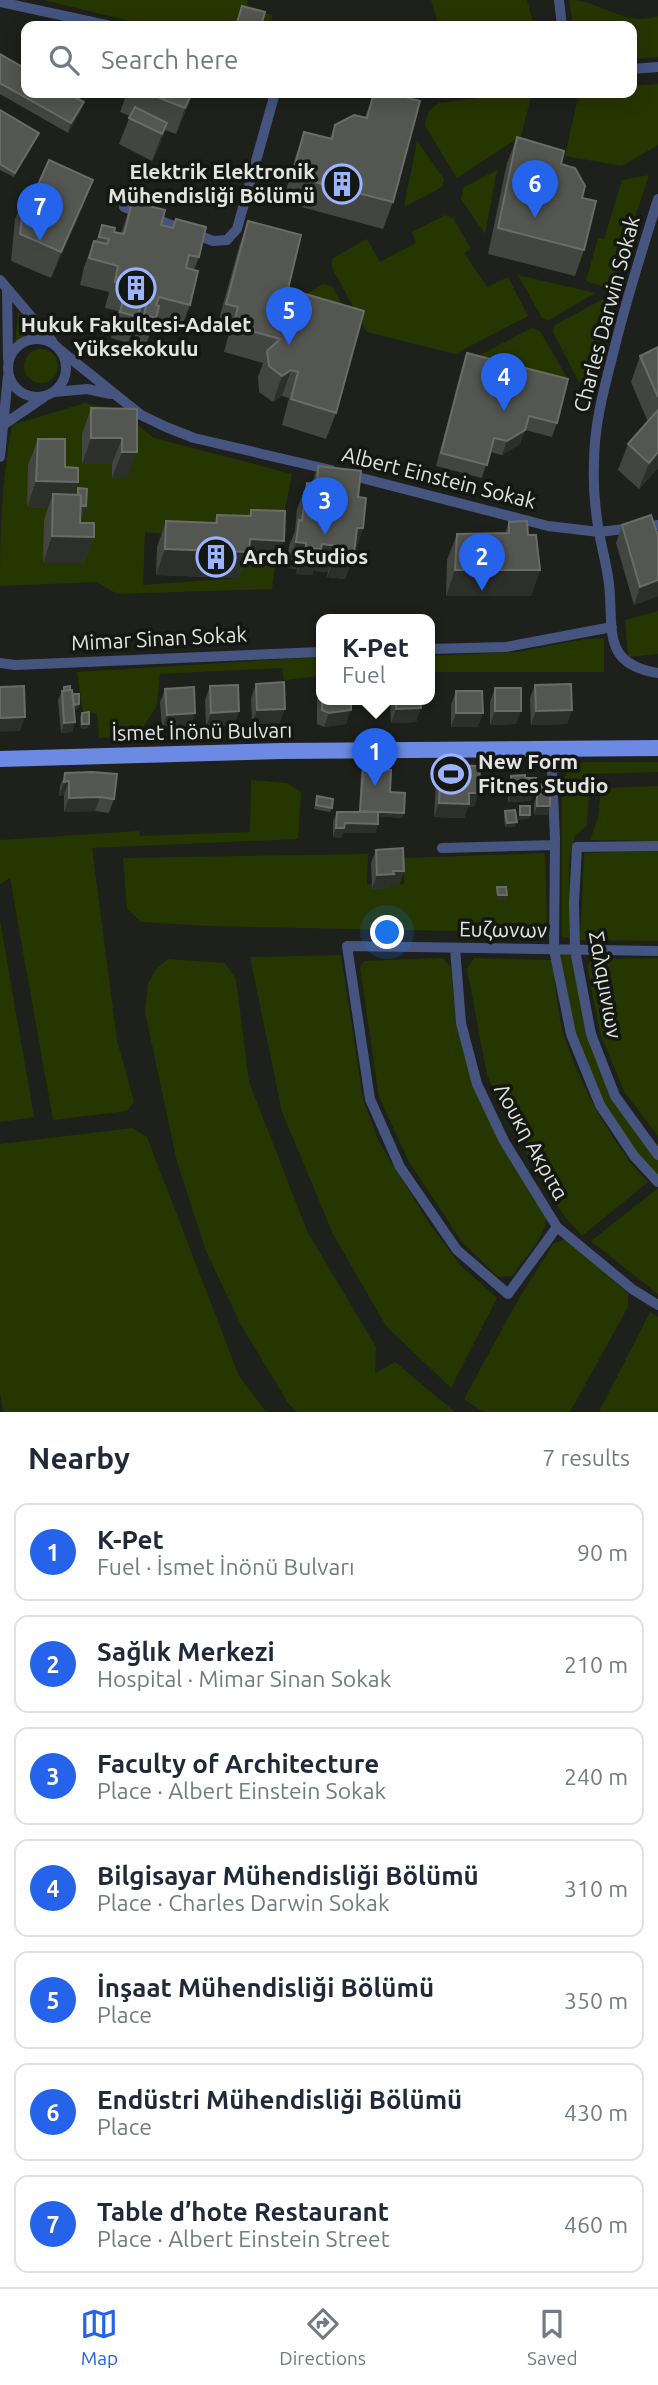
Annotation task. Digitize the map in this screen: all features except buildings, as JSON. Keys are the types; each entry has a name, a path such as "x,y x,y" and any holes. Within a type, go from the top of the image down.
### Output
{"main road":[{"name":"İsmet İnönü Bulvarı","path":"0,758 282,751 658,748"}],"street":[{"path":"559,0 561,21"},
{"path":"0,2 88,21"},
{"path":"637,69 658,67"},
{"path":"124,207 213,242 227,240 237,229 274,98"},
{"name":"Charles Darwin Sokak","path":"658,199 627,299 602,396 594,462 599,532 609,581 615,648 630,666 658,673"},
{"path":"0,457 8,369 3,284"},
{"name":"Albert Einstein Sokak","path":"3,284 57,347 117,396 141,415 194,438 548,526 599,532 658,525"},
{"path":"3,425 50,394 59,387 66,372 64,357 57,347 39,338 24,341 13,351 8,369 16,388 22,393 30,396 50,394 87,389 117,396"},
{"path":"435,649 506,647 612,627"},
{"name":"Mimar Sinan Sokak","path":"0,663 15,665 316,652"},
{"name":"Σαλαμινιων","path":"551,749 555,842 554,950 571,1034 600,1105 634,1156 658,1182"},
{"path":"442,848 555,842"},
{"name":"Σαλαμινιων","path":"658,846 578,847 573,902 575,950 591,1034 615,1096 658,1155"},
{"name":"Ευζωνων","path":"557,1227 508,1294 457,1250 400,1167 370,1100 346,946 658,951"},
{"name":"Λουκη Ακριτα","path":"455,948 461,1023 477,1084 504,1141 557,1227 632,1289 658,1306"}],"green space":[{"path":"44,0 248,0 246,9 273,15 271,21 130,21"},
{"path":"431,0 527,0 533,21 437,21"},
{"path":"569,0 592,4 635,19 658,16 658,57 637,59 637,21 572,21"},
{"path":"658,84 658,145 622,166 565,156 578,98 637,98 637,86"},
{"path":"477,98 531,98 521,136 457,178 425,126 429,113 439,103"},
{"path":"417,141 444,179 442,187 404,207"},
{"path":"497,170 485,234 461,199 464,187"},
{"path":"649,175 611,289 586,281 598,238 604,239 622,180"},
{"path":"445,215 453,218 471,249 464,253 487,287 508,277 528,316 455,354 367,332 331,266 333,258 367,239 380,262 416,243 412,232"},
{"path":"518,275 595,293 549,320 542,318"},
{"path":"323,284 332,286 355,327 294,301"},
{"path":"603,299 611,300 587,384 579,382 553,332 555,325"},
{"path":"18,312 42,334 28,335 15,345"},
{"path":"532,328 540,331 569,381 474,358"},
{"path":"41,349 53,354 58,366 53,378 41,383 29,378 24,366 29,354"},
{"path":"85,403 120,411 154,438 292,474 279,538 192,537 145,532 143,585 239,578 240,566 275,567 272,589 117,594 97,582 0,586 2,505 12,425"},
{"path":"658,611 658,654 628,657 625,620"},
{"path":"604,638 604,672 435,672 435,656 518,652"},
{"path":"316,657 316,677 284,680 282,668 160,674 157,706 136,737 99,738 97,713 83,712 77,672"},
{"path":"584,762 658,762 658,772 590,774 587,826 575,836 569,859 569,938 562,937 562,783 570,767"},
{"path":"251,780 287,783 301,792 298,839 92,848 117,1040 134,1102 127,1111 53,1120 10,878 0,884 0,840 139,831 140,836 250,832"},
{"path":"658,786 658,841 590,840 598,818 601,788"},
{"path":"658,851 658,941 580,940 584,853"},
{"path":"545,853 547,923 544,929 503,932 141,922 127,909 123,858 368,854 367,884 404,884 404,858"},
{"path":"0,920 34,1117 0,1122"},
{"path":"554,950 575,950 591,1034 615,1096 658,1155 658,1182 600,1105 571,1034"},
{"path":"341,955 363,1099 379,1142 429,1223 461,1266 497,1298 451,1388 386,1326 333,1234 282,1112 250,957"},
{"path":"443,958 451,968 456,1023 475,1090 546,1217 546,1224 539,1239 512,1276 498,1277 462,1242 409,1162 379,1097 360,967 364,961"},
{"path":"474,958 552,960 562,1030 580,1077 610,1133 648,1182 582,1236 564,1216 513,1131 487,1075 467,969"},
{"path":"658,958 658,1136 625,1093 600,1033 587,966 592,959"},
{"path":"168,959 225,963 236,979 249,1082 307,1231 376,1347 375,1373 395,1362 455,1412 297,1412 288,1403 241,1325 206,1251 177,1162 145,1012 148,984 155,970"},
{"path":"133,1128 147,1137 239,1376 266,1412 3,1412 0,1392 0,1144"},
{"path":"658,1188 658,1294 591,1241"},
{"path":"565,1239 628,1293 628,1307 570,1412 483,1412 464,1399 514,1307 553,1244"},
{"path":"650,1312 658,1317 658,1412 599,1412"}],"place":[{"name":"Elektrik Elektronik Mühendisliği Bölümü","path":"342,184"},
{"name":"Endüstri Mühendisliği Bölümü","path":"535,218"},
{"name":"Table d’hote Restaurant","path":"40,241"},
{"name":"Hukuk Fakultesi-Adalet Yüksekokulu","path":"136,288"},
{"name":"İnşaat Mühendisliği Bölümü","path":"289,345"},
{"name":"Bilgisayar Mühendisliği Bölümü","path":"504,411"},
{"name":"Faculty of Architecture","path":"325,535"},
{"name":"Arch Studios","path":"216,557"},
{"name":"Sağlık Merkezi","path":"482,591"},
{"name":"New Form Fitnes Studio","path":"451,774"},
{"name":"K-Pet","path":"375,786"}]}
